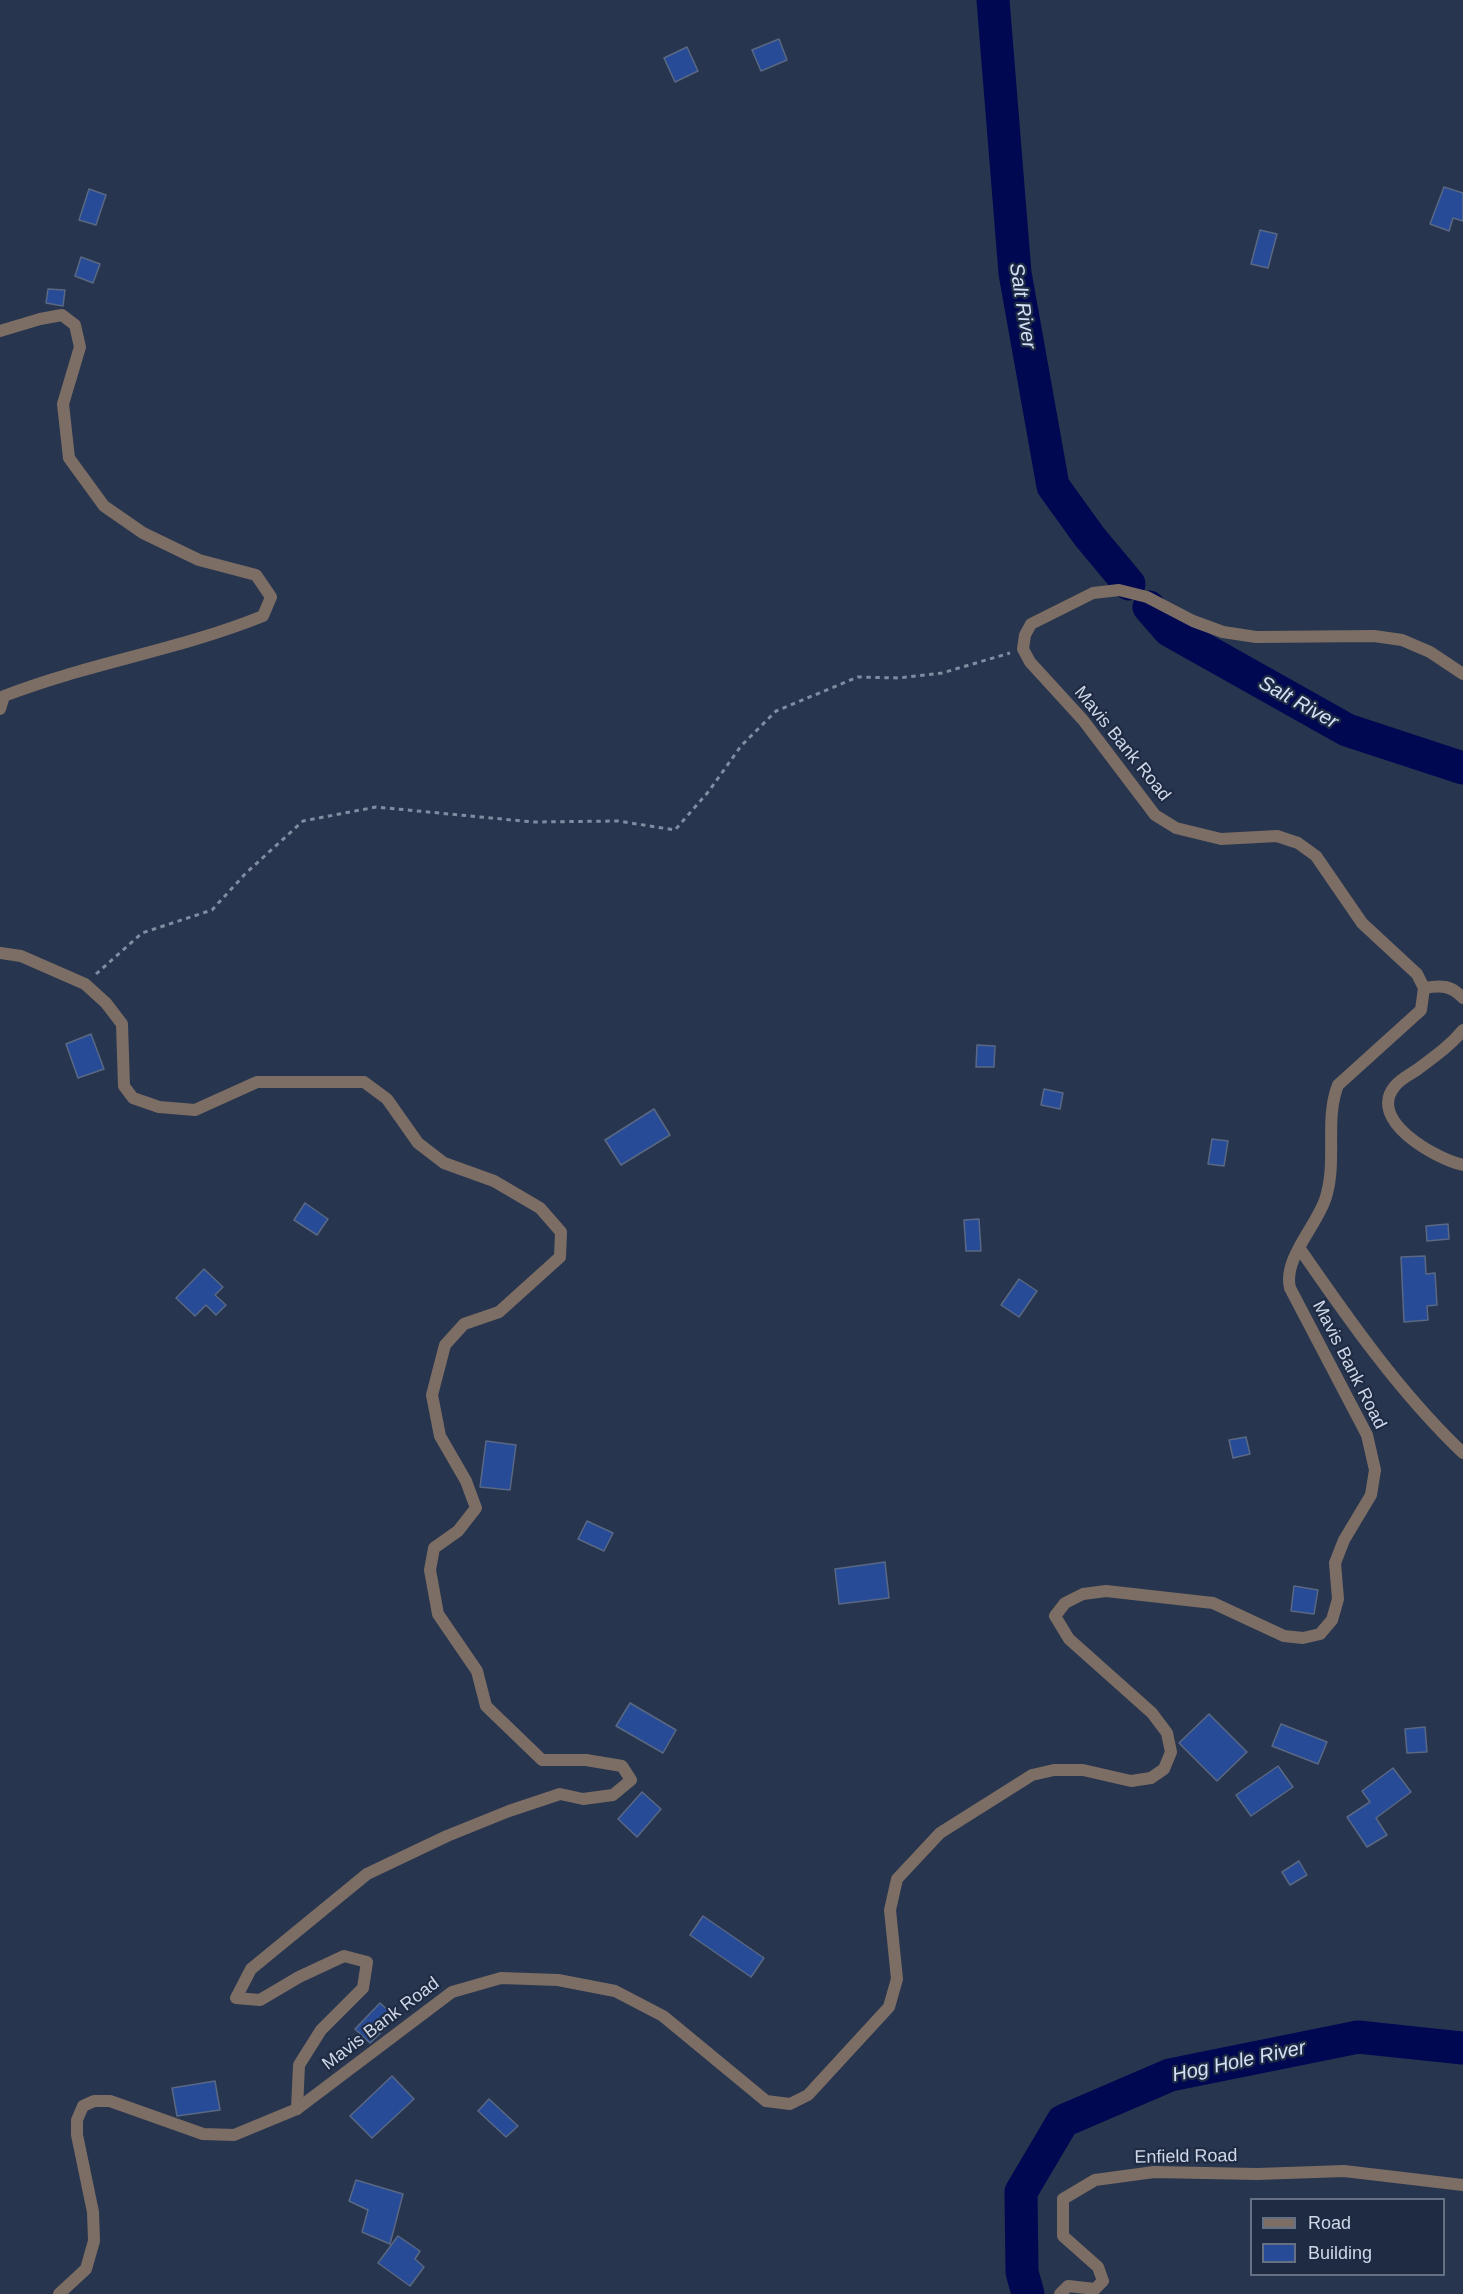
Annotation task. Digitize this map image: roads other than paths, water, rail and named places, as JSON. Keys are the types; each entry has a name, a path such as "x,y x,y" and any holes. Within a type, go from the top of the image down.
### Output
{"street":[{"path":"0,331 39,319 62,315 75,325 80,347 63,404 69,458 104,506 143,533 199,560 256,575 272,597 263,616 226,631 32,685 4,696 0,709"},
{"name":"Mavis Bank Road","path":"59,2294 67,2290 86,2269 94,2241 93,2212 77,2135 77,2120 82,2106 94,2100 110,2101 203,2134 234,2135 297,2109 452,1992 501,1978 558,1980 615,1991 663,2016 766,2101 790,2104 808,2095 889,2007 897,1979 890,1910 897,1879 940,1833 1032,1775 1054,1770 1083,1770 1131,1781 1151,1778 1164,1769 1171,1752 1167,1733 1152,1713 1069,1639 1055,1617 1065,1603 1083,1594 1106,1592 1213,1603 1284,1636 1304,1638 1320,1634 1332,1620 1338,1599 1335,1563 1344,1540 1371,1495 1374,1470 1366,1435 1290,1288 1287,1277 1290,1264 1325,1200 1332,1172 1333,1098 1338,1085 1421,1010 1424,988 1417,974 1362,923 1316,856 1298,843 1277,836 1221,839 1176,828 1155,815 1083,720 1030,662 1023,649 1025,635 1031,624 1093,593 1119,590 1147,597 1193,621 1223,632 1256,638 1374,636 1402,640 1430,652 1463,674"},
{"path":"0,953 21,956 85,984 106,1003 122,1023 124,1086 133,1098 159,1107 195,1110 257,1082 364,1082 387,1099 418,1143 444,1163 494,1181 540,1208 561,1232 560,1257 499,1312 464,1324 445,1345 432,1395 440,1436 466,1481 476,1508 458,1531 434,1548 430,1570 438,1614 477,1671 486,1706 542,1760 586,1760 622,1766 630,1780 613,1795 583,1799 560,1794 509,1811 447,1836 367,1874 251,1969 236,1998 260,2000 299,1977 344,1956 367,1962 363,1988 321,2030 299,2065 297,2109"},
{"path":"1424,988 1440,985 1454,988 1463,998"},
{"path":"1463,1030 1452,1043 1395,1086 1388,1101 1395,1124 1416,1144 1463,1165"},
{"path":"1300,1249 1349,1321 1442,1433 1463,1453"},
{"name":"Enfield Road","path":"1060,2294 1068,2286 1095,2289 1103,2282 1098,2267 1063,2236 1063,2199 1095,2180 1154,2172 1257,2175 1344,2171 1463,2185"}],"waterway":[{"name":"Salt River","path":"993,0 1015,273 1053,486 1089,536 1129,584"},
{"name":"Salt River","path":"1149,607 1169,630 1347,730 1463,768"},
{"name":"Hog Hole River","path":"1028,2294 1022,2272 1021,2192 1063,2121 1170,2075 1358,2037 1463,2048"}]}
